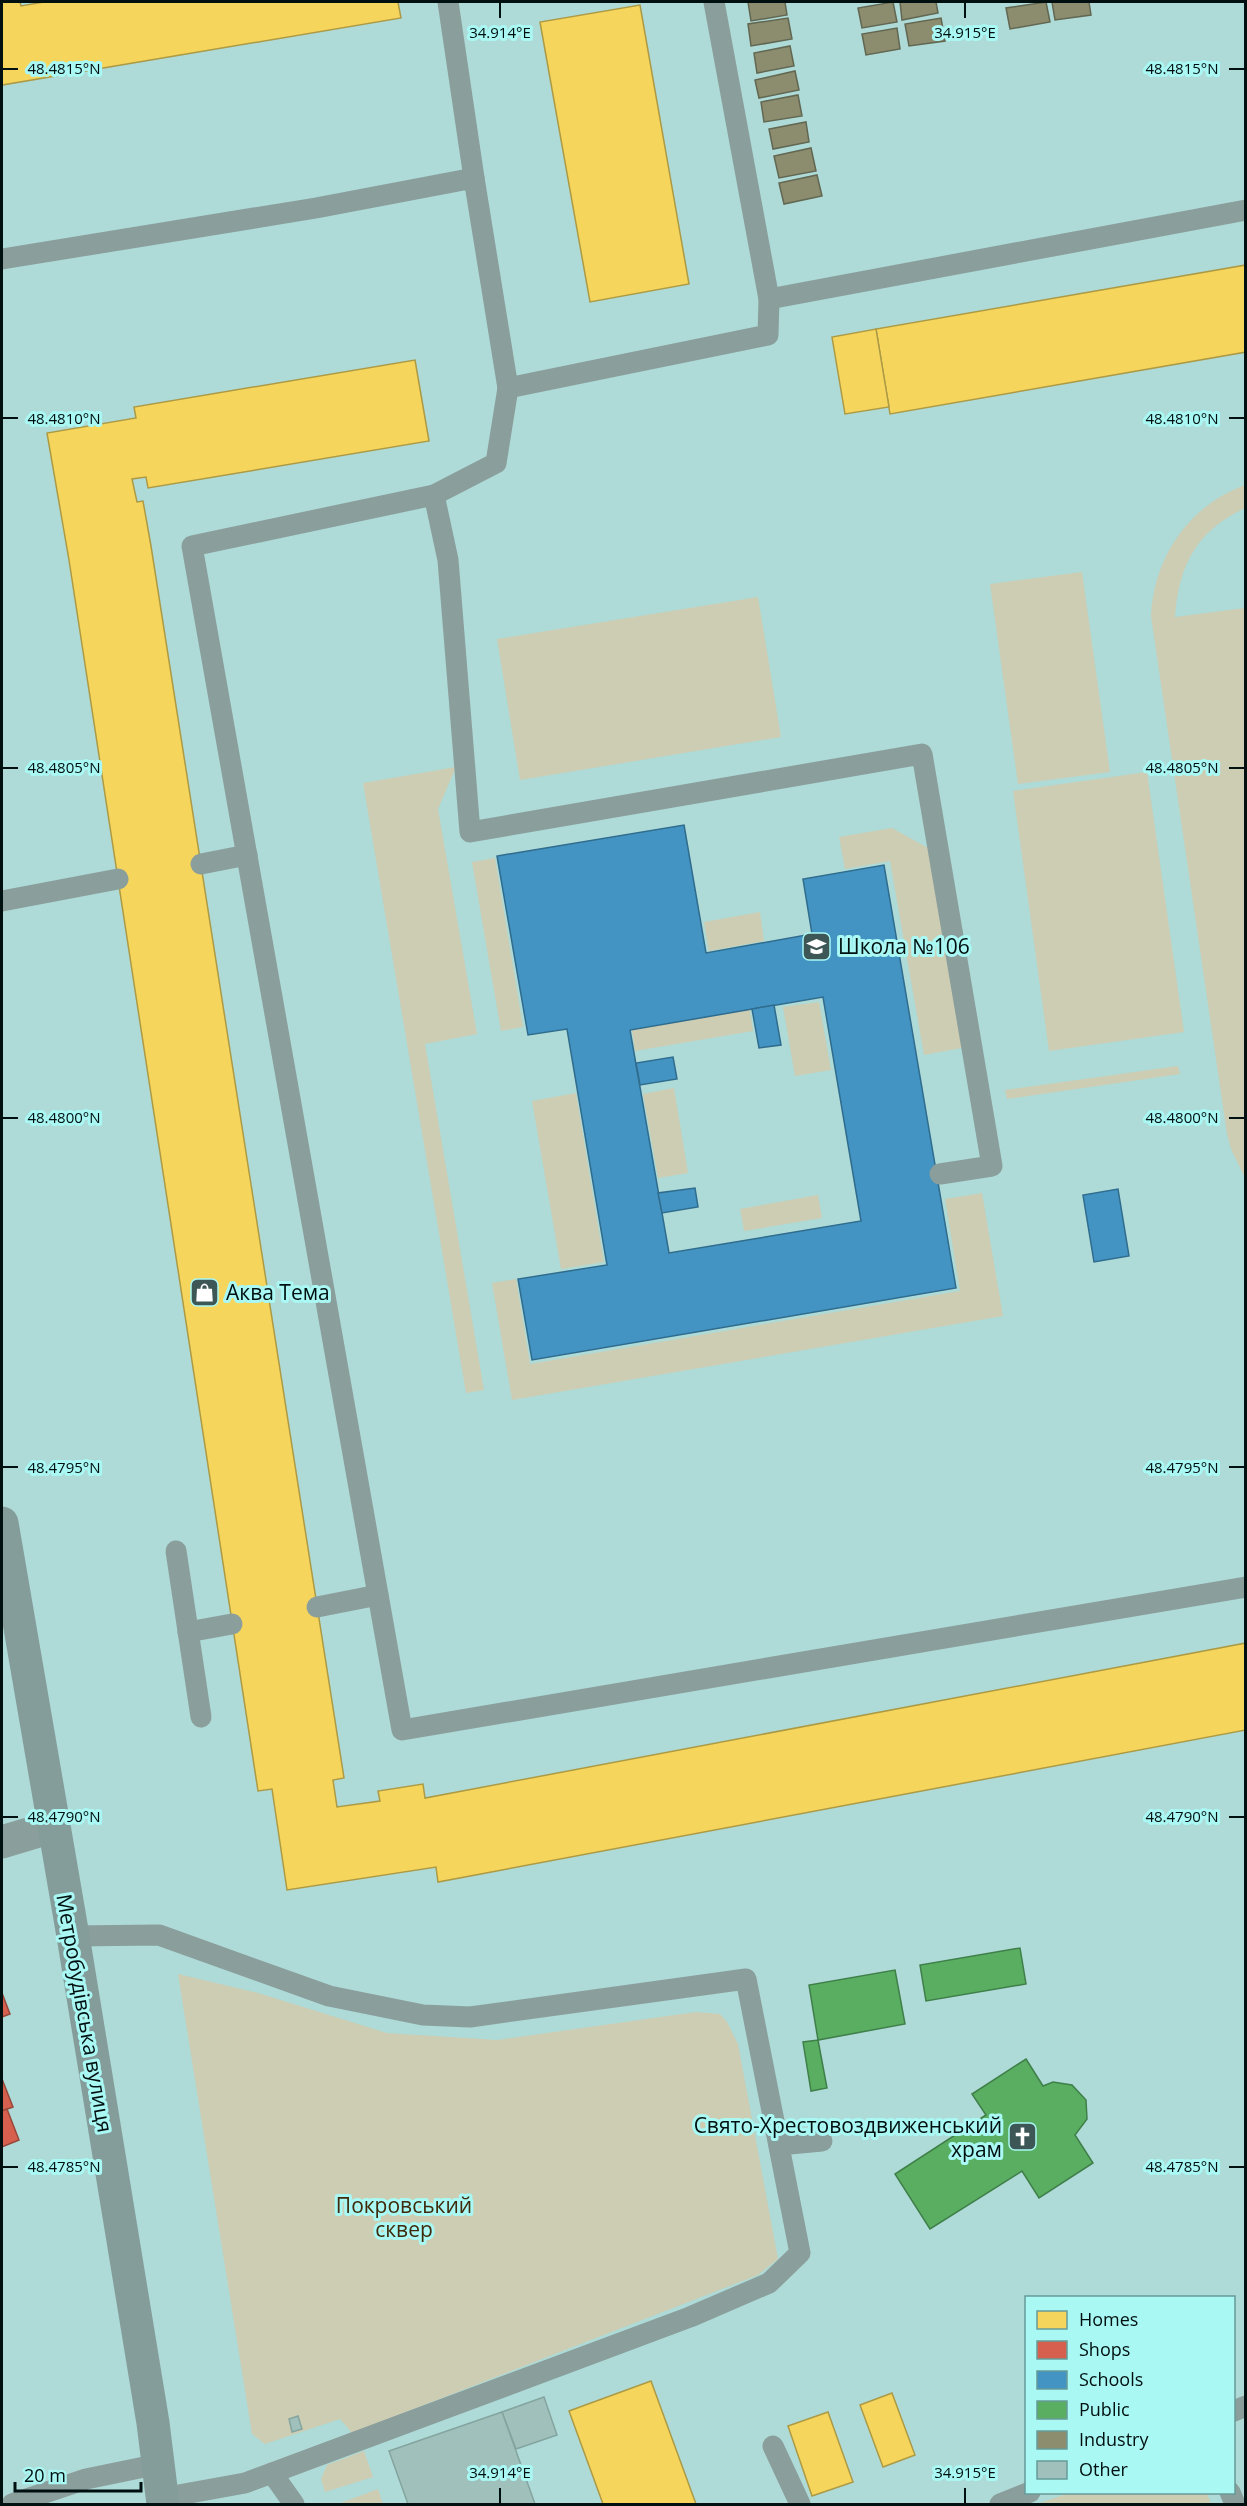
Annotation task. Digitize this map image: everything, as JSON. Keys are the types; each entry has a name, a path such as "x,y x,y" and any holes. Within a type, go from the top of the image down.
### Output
{"main road":[{"name":"Метробудівська вулиця","path":"2,1523 5,1560 73,1936 159,2464 163,2501"}],"street":[{"path":"2,1842 52,1827"}],"lane":[{"path":"448,2 508,388 496,463 434,495 192,546 402,1730 1245,1587"},
{"path":"508,388 768,335 770,299 714,2"},
{"path":"2,259 260,218 474,178"},
{"path":"770,299 1245,210"},
{"path":"434,495 448,560 470,832 922,754 992,1166 940,1174"},
{"path":"201,864 247,855"},
{"path":"2,901 118,879"},
{"path":"176,1551 201,1717"},
{"path":"317,1607 378,1595"},
{"path":"188,1632 232,1624"},
{"path":"73,1936 159,1935 329,1996 423,2015 470,2017 746,1979 800,2253 769,2283 690,2317 245,2483 163,2501"},
{"path":"779,2145 822,2141"},
{"path":"773,2446 800,2505"},
{"path":"12,2505 86,2479 159,2464"},
{"path":"272,2473 294,2505"},
{"path":"1000,2505 1027,2494"}],"green space":[{"path":"1245,485 1245,508 1214,527 1193,552 1181,581 1175,617 1245,608 1245,1178 1231,1149 1227,1134 1151,616 1159,573 1178,536 1207,506"},
{"path":"1082,572 1110,772 1018,784 990,584"},
{"path":"758,597 781,737 520,780 497,639"},
{"path":"456,767 438,809 477,1034 425,1044 484,1390 466,1393 363,783"},
{"path":"1147,772 1184,1032 1049,1051 1013,791"},
{"path":"892,828 928,848 962,1048 924,1055 890,861 845,869 839,837"},
{"path":"495,858 523,1027 501,1031 472,862"},
{"path":"760,912 764,941 709,951 704,922"},
{"path":"819,1002 831,1070 795,1076 783,1007"},
{"path":"750,1010 753,1031 635,1051 632,1030"},
{"path":"1178,1066 1180,1074 1007,1099 1005,1090"},
{"path":"674,1088 688,1173 658,1178 643,1094"},
{"path":"576,1093 604,1262 561,1269 532,1101"},
{"path":"982,1193 1003,1316 512,1400 492,1283 516,1279 530,1364 960,1291 945,1199"},
{"path":"818,1195 822,1218 744,1231 740,1209"},
{"name":"Покровський сквер","path":"178,1974 258,1993 387,2033 497,2040 696,2012 720,2014 727,2022 738,2044 778,2259 758,2275 352,2433 340,2419 265,2444 252,2434"},
{"path":"364,2451 373,2477 325,2492 321,2479 327,2465"},
{"path":"378,2489 383,2504 338,2504"},
{"path":"1066,2494 1207,2494 1211,2504 1037,2504"}],"building: Homes":[{"path":"2,2 20,2 21,6 44,2 398,2 401,18 2,85"},
{"path":"640,5 689,284 590,302 540,22"},
{"path":"1246,265 1246,352 890,414 876,329"},
{"path":"876,329 889,407 845,414 832,337"},
{"path":"415,360 429,441 148,488 146,477 132,479 137,502 143,501 151,546 344,1778 333,1780 337,1807 380,1801 378,1791 423,1784 425,1798 1246,1643 1246,1730 438,1882 436,1867 287,1890 272,1789 258,1791 69,560 47,433 136,418 134,407"},
{"path":"651,2381 696,2504 603,2504 569,2411"},
{"path":"892,2393 915,2455 883,2467 860,2405"},
{"path":"828,2412 853,2482 812,2496 788,2426"}],"building: Shops":[{"path":"2,1993 10,2014 2,2017"},
{"path":"2,2079 13,2107 2,2111"},
{"path":"7,2109 19,2140 2,2147 2,2111"}],"building: Schools":[{"path":"684,825 706,953 812,934 803,879 884,865 956,1288 532,1360 518,1279 607,1265 567,1029 528,1035 497,856","holes":["823,997 861,1221 669,1253 630,1030"]},
{"path":"774,1005 781,1045 759,1048 752,1009"},
{"path":"673,1057 677,1079 640,1085 636,1063"},
{"path":"695,1188 698,1207 662,1213 658,1193"},
{"path":"1118,1189 1129,1256 1094,1262 1083,1195"}],"building: Public":[{"path":"1020,1948 1026,1984 926,2001 920,1965"},
{"path":"895,1970 905,2024 818,2040 809,1985"},
{"path":"818,2040 827,2088 811,2091 803,2042"},
{"path":"1026,2059 1043,2086 1053,2082 1072,2085 1086,2100 1087,2119 1075,2135 1093,2163 1039,2198 1022,2171 930,2229 895,2174 986,2115 972,2094"}],"building: Industry":[{"path":"748,2 785,2 787,15 751,21"},
{"path":"893,2 897,22 862,28 858,8"},
{"path":"900,2 936,2 938,13 902,20"},
{"path":"1046,2 1050,22 1010,29 1006,8"},
{"path":"1052,2 1089,2 1091,15 1055,20"},
{"path":"788,18 792,39 751,46 748,24"},
{"path":"941,18 945,41 909,46 905,24"},
{"path":"897,28 900,49 866,55 862,34"},
{"path":"790,46 794,66 757,73 754,53"},
{"path":"795,71 799,90 759,98 755,80"},
{"path":"798,95 802,116 764,122 761,102"},
{"path":"806,122 809,142 773,149 769,129"},
{"path":"811,148 816,171 779,178 774,156"},
{"path":"817,175 822,196 784,204 779,183"}],"building: Other":[{"path":"544,2397 557,2435 516,2449 502,2412"},
{"path":"502,2412 535,2504 408,2504 389,2451"},
{"path":"298,2416 302,2429 292,2432 289,2419"}],"place":[{"name":"Школа №106","path":"817,946"},
{"name":"Аква Тема","path":"205,1292"},
{"name":"Свято-Хрестовоздвиженський храм","path":"1023,2137"}]}
